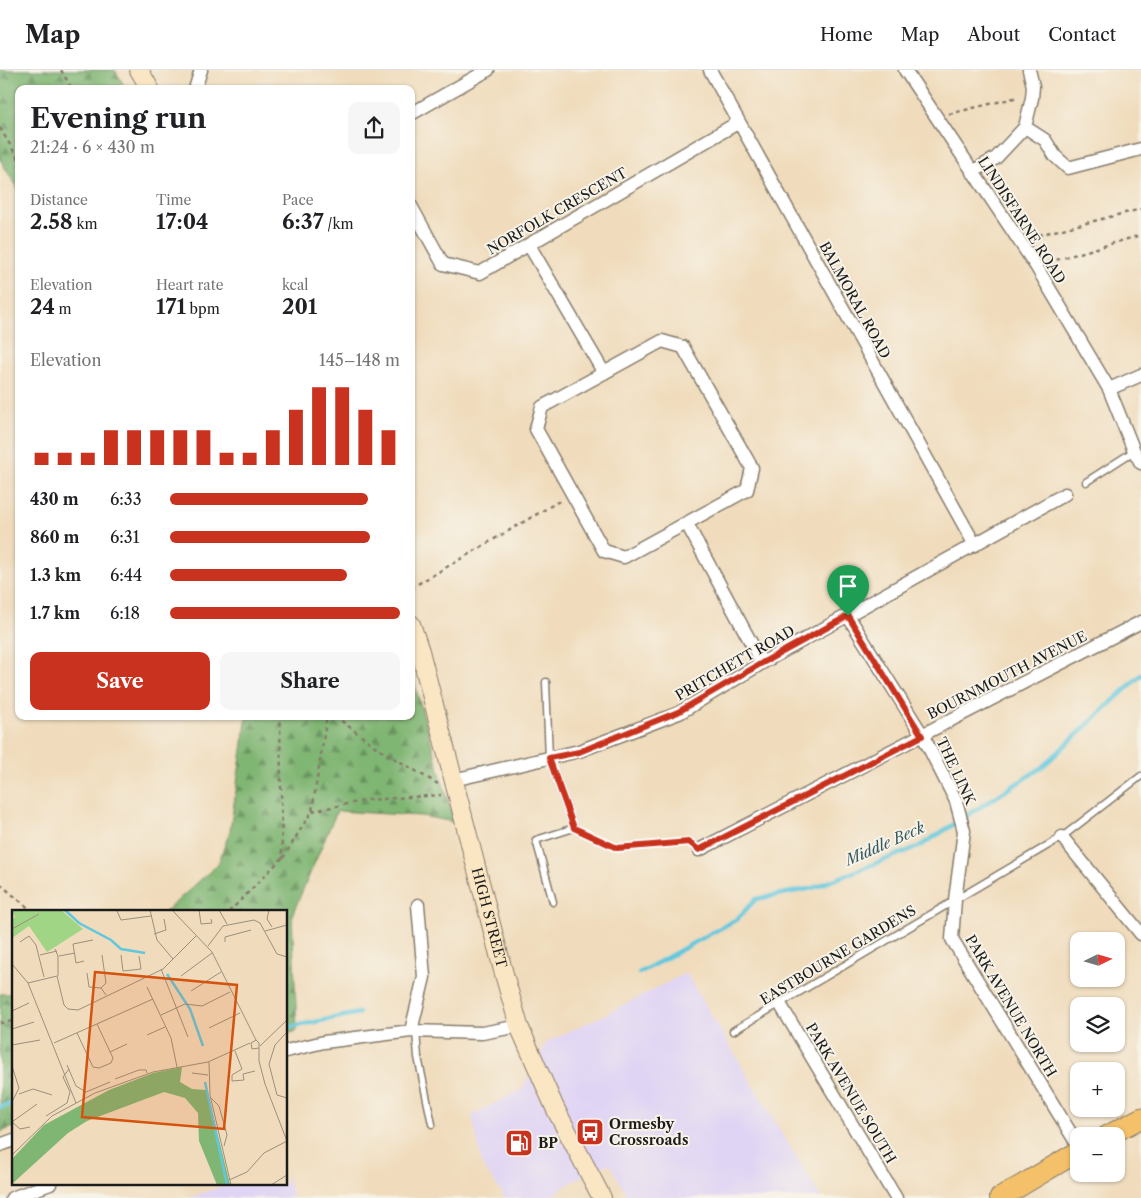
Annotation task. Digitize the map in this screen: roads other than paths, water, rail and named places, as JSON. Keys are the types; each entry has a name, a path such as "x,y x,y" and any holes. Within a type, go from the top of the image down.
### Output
{"main road":[{"path":"139,70 148,85"},
{"name":"HIGH STREET","path":"415,639 519,1026 555,1108 602,1198"},
{"path":"1124,1127 1141,1118"},
{"path":"1000,1198 1070,1156"}],"street":[{"path":"196,85 201,70"},
{"path":"415,112 488,70"},
{"name":"BALMORAL ROAD","path":"710,70 975,544"},
{"name":"LINDISFARNE ROAD","path":"904,70 1036,266 1110,389 1134,451 1141,463"},
{"path":"972,172 996,158 1025,127 1033,86 1029,70"},
{"name":"NORFOLK CRESCENT","path":"415,213 443,264 480,273 739,122"},
{"path":"1025,127 1045,140 1055,156 1068,168 1141,149"},
{"path":"529,245 604,372"},
{"path":"662,341 683,347 752,468 747,490 624,557 604,551 536,429 542,407 604,372 662,341"},
{"path":"1110,389 1141,375"},
{"name":"PRITCHETT ROAD","path":"455,787 549,758 579,752 678,712 1064,494"},
{"path":"687,524 762,663"},
{"name":"THE LINK","path":"848,616 922,736 956,801 964,831 955,900"},
{"name":"BOURNMOUTH AVENUE","path":"699,850 1141,622"},
{"path":"1062,836 1141,934"},
{"name":"PARK AVENUE NORTH","path":"955,900 952,939 1070,1132"},
{"path":"413,1031 424,977 418,905"},
{"name":"PARK AVENUE SOUTH","path":"780,1004 896,1198"},
{"path":"288,1051 324,1042 413,1031 482,1033 519,1026"},
{"path":"0,1145 12,1141"},
{"path":"12,1198 45,1186"}],"lane":[{"path":"1086,482 1134,451"},
{"path":"546,682 549,758 574,828 536,840 553,902"},
{"path":"1062,836 1141,776"},
{"name":"EASTBOURNE GARDENS","path":"733,1031 1062,836"},
{"path":"413,1031 432,1124"}],"waterway":[{"name":"Middle Beck","path":"639,973 737,919 756,899 813,888 920,846 1041,768 1141,675"},
{"name":"Middle Beck","path":"288,1028 359,1013"},
{"name":"Middle Beck","path":"0,1107 12,1104"}],"place":[{"name":"Ormesby Crossroads","path":"590,1132"},
{"name":"BP","path":"519,1143"}]}
